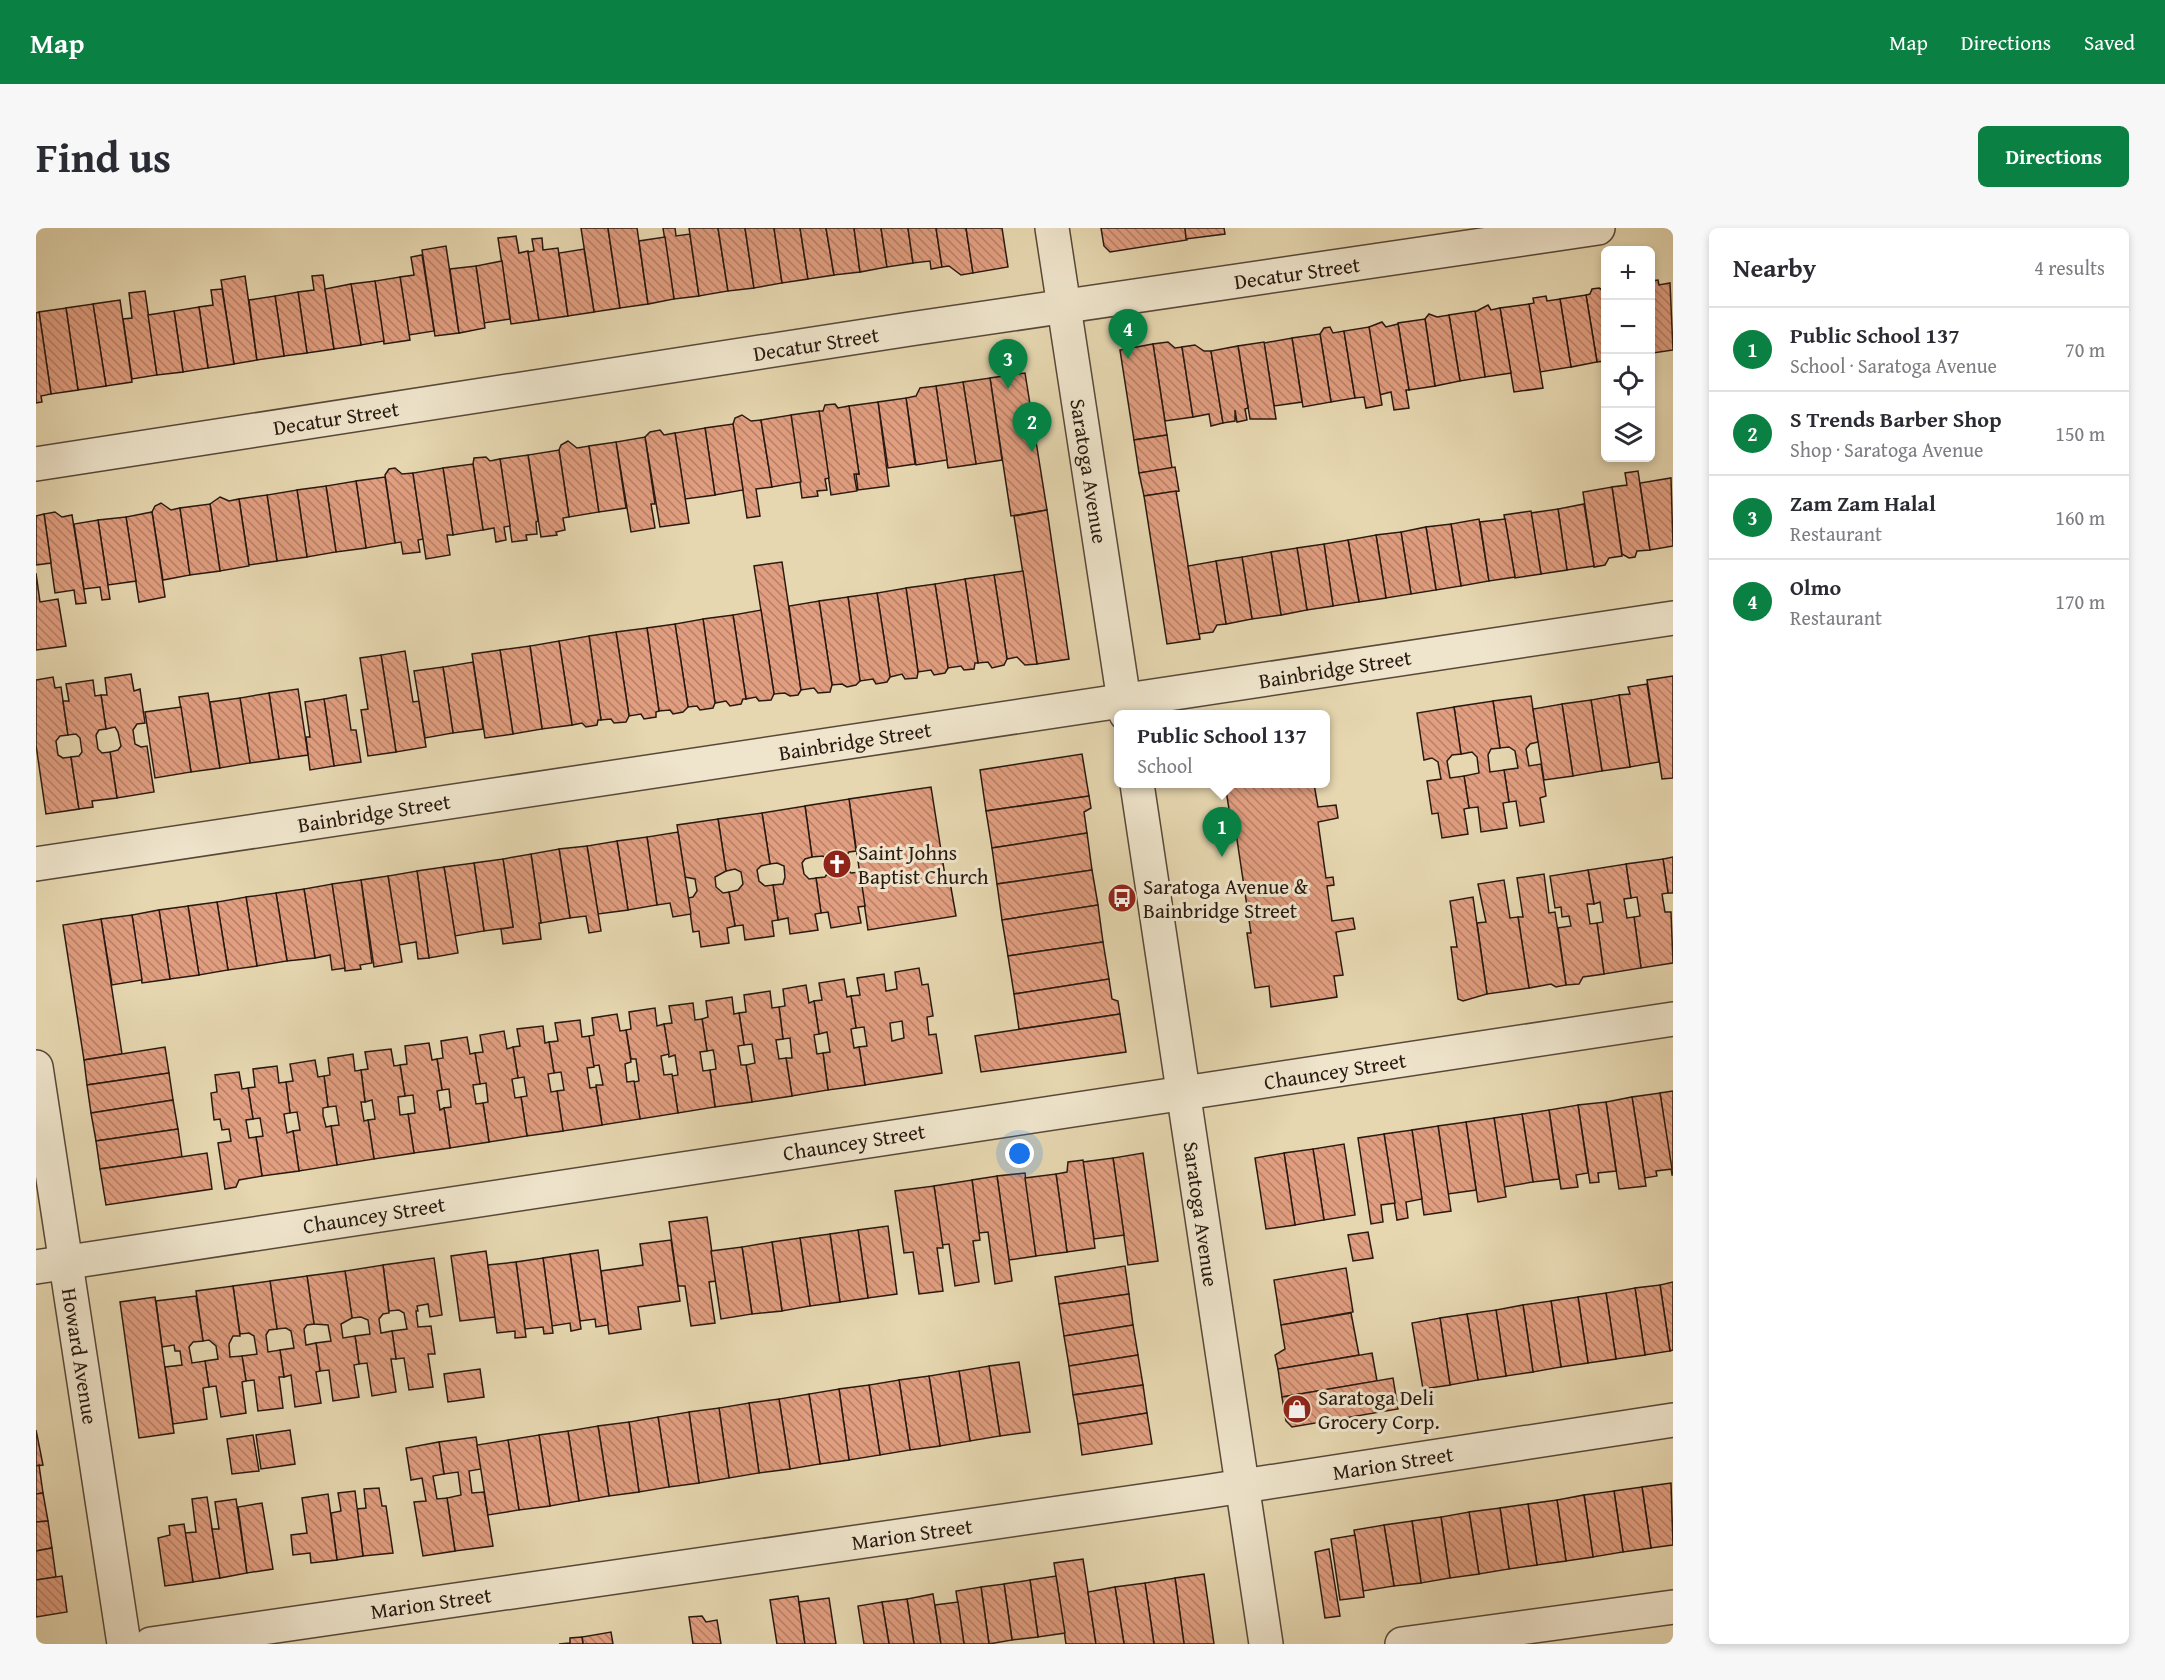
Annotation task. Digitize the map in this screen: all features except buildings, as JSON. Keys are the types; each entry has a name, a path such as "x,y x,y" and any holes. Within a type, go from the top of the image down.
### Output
{"street":[{"name":"Saratoga Avenue","path":"1052,228 1125,708"},
{"name":"Decatur Street","path":"36,464 1598,228"},
{"name":"Bainbridge Street","path":"36,864 1125,708 1673,618"},
{"name":"Saratoga Avenue","path":"1138,788 1266,1644"},
{"name":"Chauncey Street","path":"51,1264 1673,1019"},
{"name":"Howard Avenue","path":"36,1067 51,1264 124,1644"},
{"name":"Marion Street","path":"151,1644 1242,1486 1673,1420"},
{"path":"1402,1644 1673,1607"}],"place":[{"name":"Olmo","path":"1128,359"},
{"name":"Zam Zam Halal","path":"1008,389"},
{"name":"S Trends Barber Shop","path":"1032,452"},
{"name":"Public School 137","path":"1222,857"},
{"name":"Saint Johns Baptist Church","path":"837,864"},
{"name":"Saratoga Avenue & Bainbridge Street","path":"1122,898"},
{"name":"Saratoga Deli Grocery Corp.","path":"1297,1409"}]}
